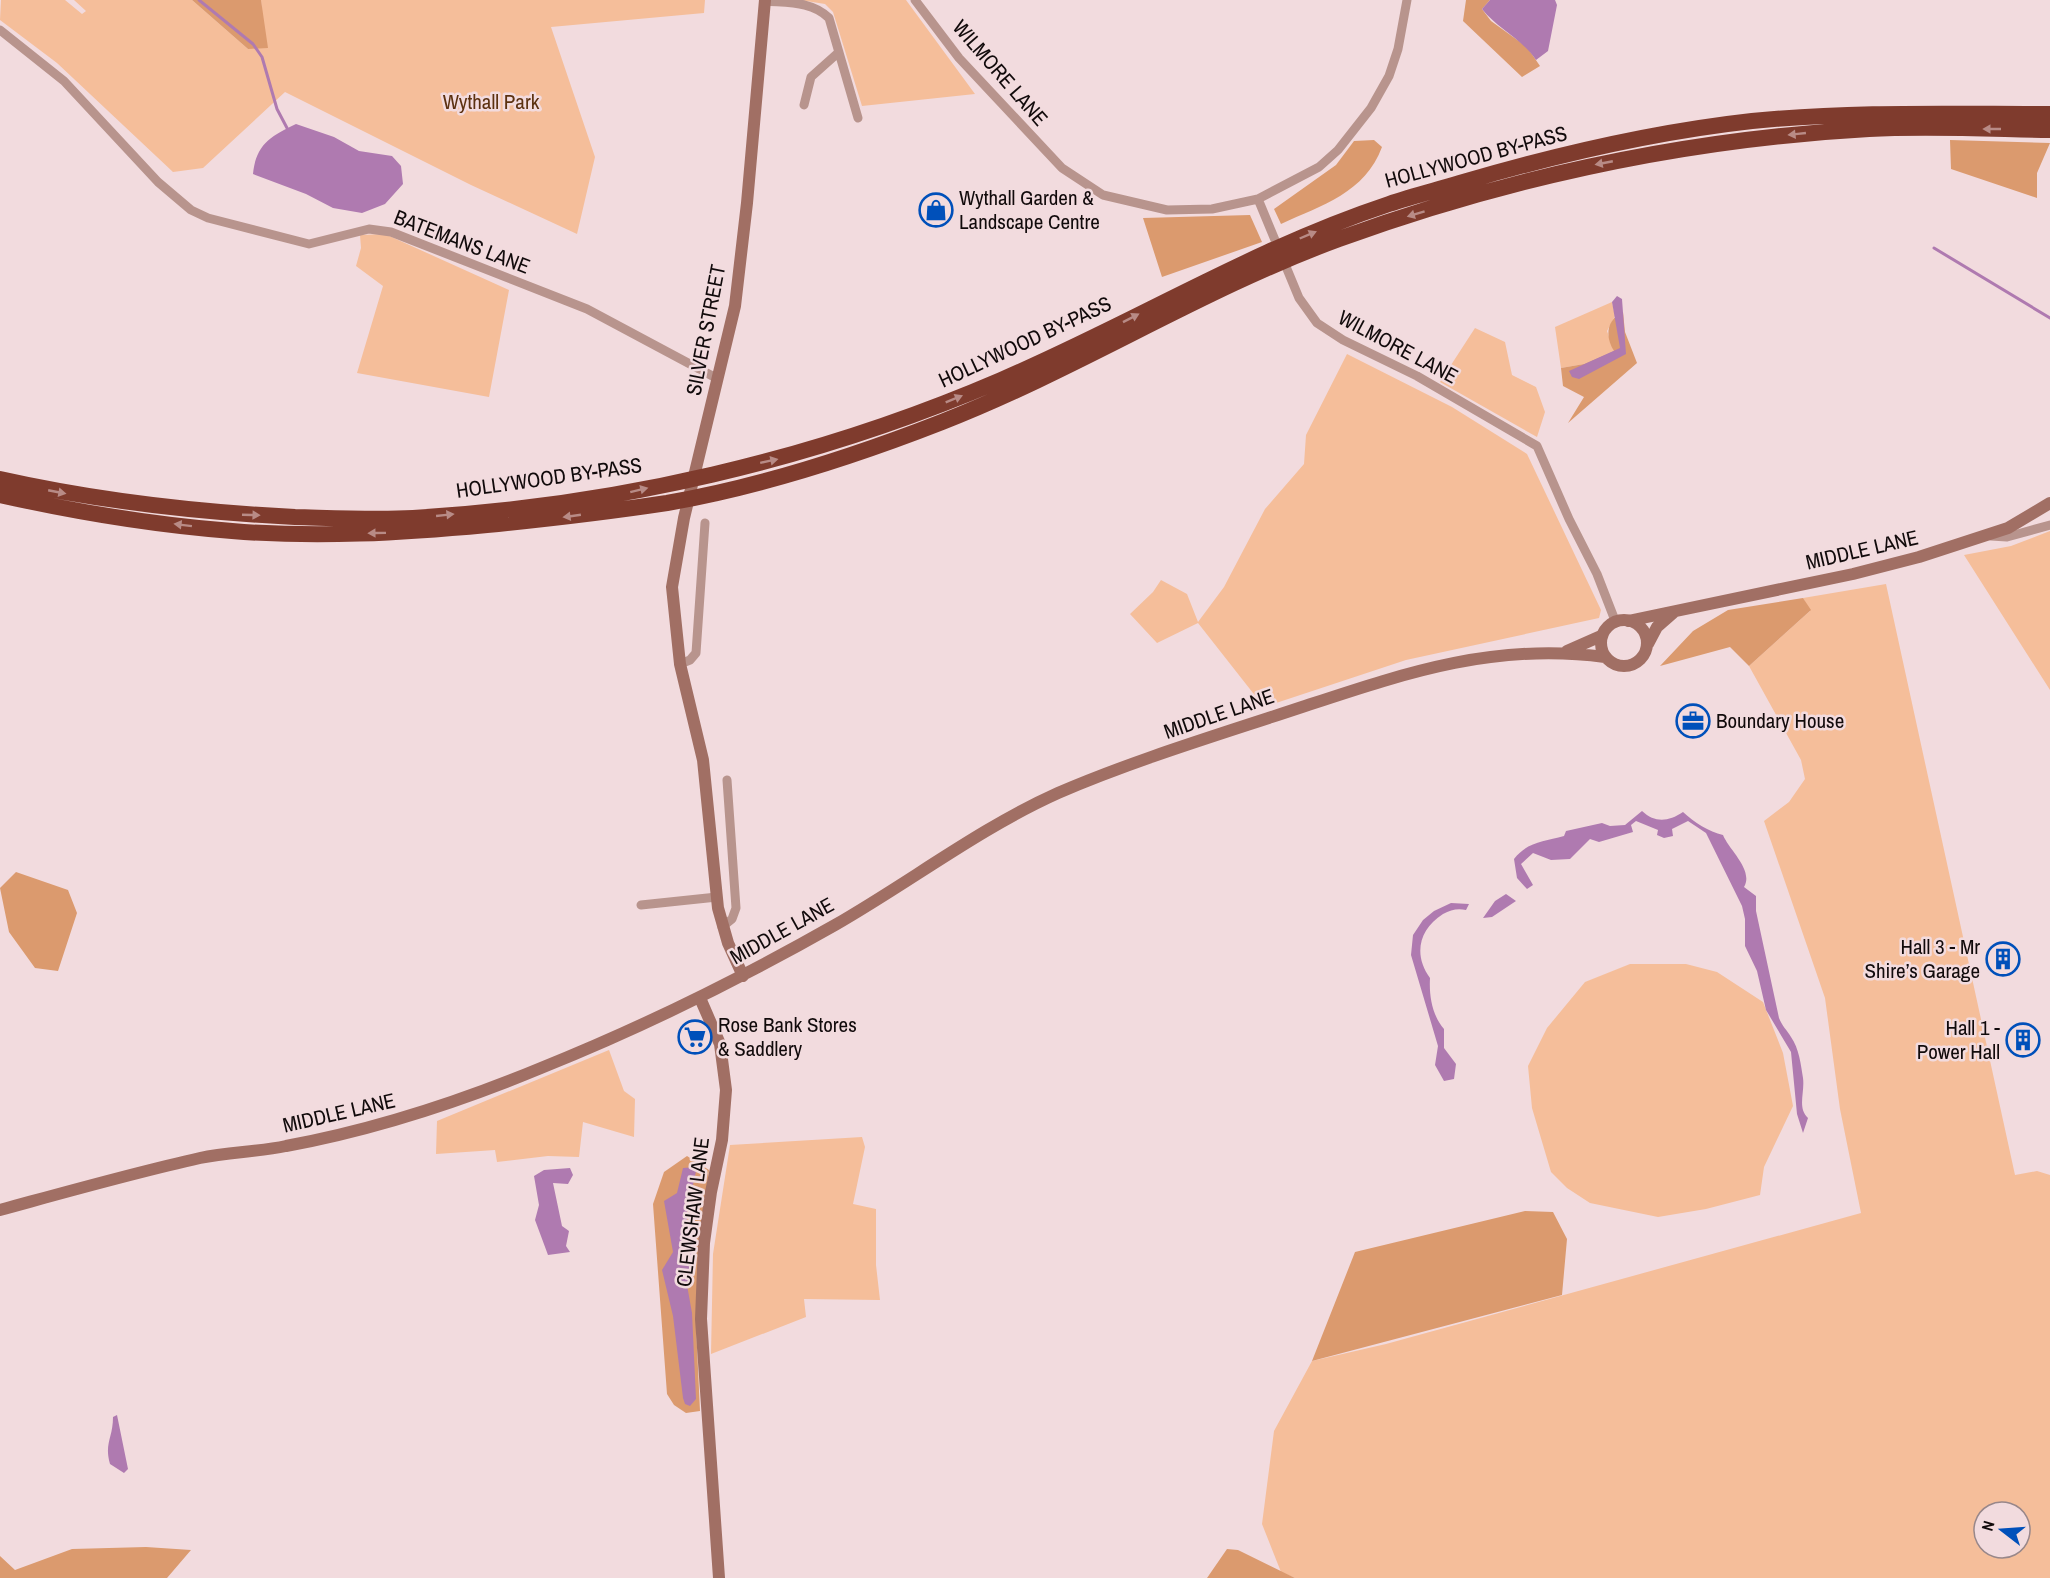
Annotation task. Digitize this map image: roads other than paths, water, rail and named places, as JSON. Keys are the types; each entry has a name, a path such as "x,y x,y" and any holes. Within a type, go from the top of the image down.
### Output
{"highway":[{"name":"HOLLYWOOD BY-PASS","path":"0,479 62,493 168,508 234,514 410,518 610,496 829,445 939,406 1006,378 1201,282 1332,225 1390,203 1518,166 1667,134 1752,122 1946,111 2050,114"},
{"name":"HOLLYWOOD BY-PASS","path":"0,495 144,521 232,531 322,534 440,529 552,519 671,502 830,462 943,422 1013,392 1274,265 1396,220 1557,173 1679,148 1802,134 1875,129 2050,130"}],"street":[{"path":"765,0 820,9 829,18 858,118"},
{"name":"SILVER STREET","path":"743,976 722,927 703,760 680,664 672,587 684,518 718,380 737,283 765,0"},
{"name":"WILMORE LANE","path":"915,0 959,58 1062,168 1103,195 1167,210 1212,209 1258,200 1299,298 1317,322 1334,335 1417,376 1537,446 1569,519 1622,622"},
{"path":"1258,200 1319,167 1338,150 1371,108 1389,76 1398,50 1407,0"},
{"name":"BATEMANS LANE","path":"0,30 64,81 158,182 191,210 208,218 309,244 350,232 369,229 391,231 587,309 718,380"},
{"path":"804,105 811,77 839,52"},
{"name":"MIDDLE LANE","path":"1566,652 1601,636 1605,629 1622,622 1853,574 1990,536 2050,503"},
{"path":"680,664 690,660 696,653 705,523"},
{"path":"1990,536 2007,537 2050,525"},
{"name":"MIDDLE LANE","path":"0,1210 205,1157 285,1146 422,1113 541,1068 700,998 836,924 1022,812 1067,790 1183,747 1400,675 1491,655 1566,652 1605,657 1616,664 1626,666 1645,656 1648,644 1657,627 1674,612"},
{"path":"1622,622 1640,626 1646,634 1648,644"},
{"path":"1601,636 1600,649 1605,657"},
{"path":"722,927 732,919 736,908 727,780"},
{"path":"641,905 717,897"},
{"name":"CLEWSHAW LANE","path":"700,998 720,1044 726,1090 722,1140 711,1192 704,1243 700,1319 719,1578"}],"waterway":[{"path":"199,0 253,44 262,57 277,109 287,128"},
{"path":"1934,248 2050,318"}],"place":[{"name":"Wythall Garden & Landscape Centre","path":"936,210"},
{"name":"Boundary House","path":"1693,721"},
{"name":"Hall 3 - Mr Shire’s Garage","path":"2003,959"},
{"name":"Rose Bank Stores & Saddlery","path":"695,1037"},
{"name":"Hall 1 - Power Hall","path":"2023,1040"}],"park label":[{"name":"Wythall Park","path":"491,102"}]}
